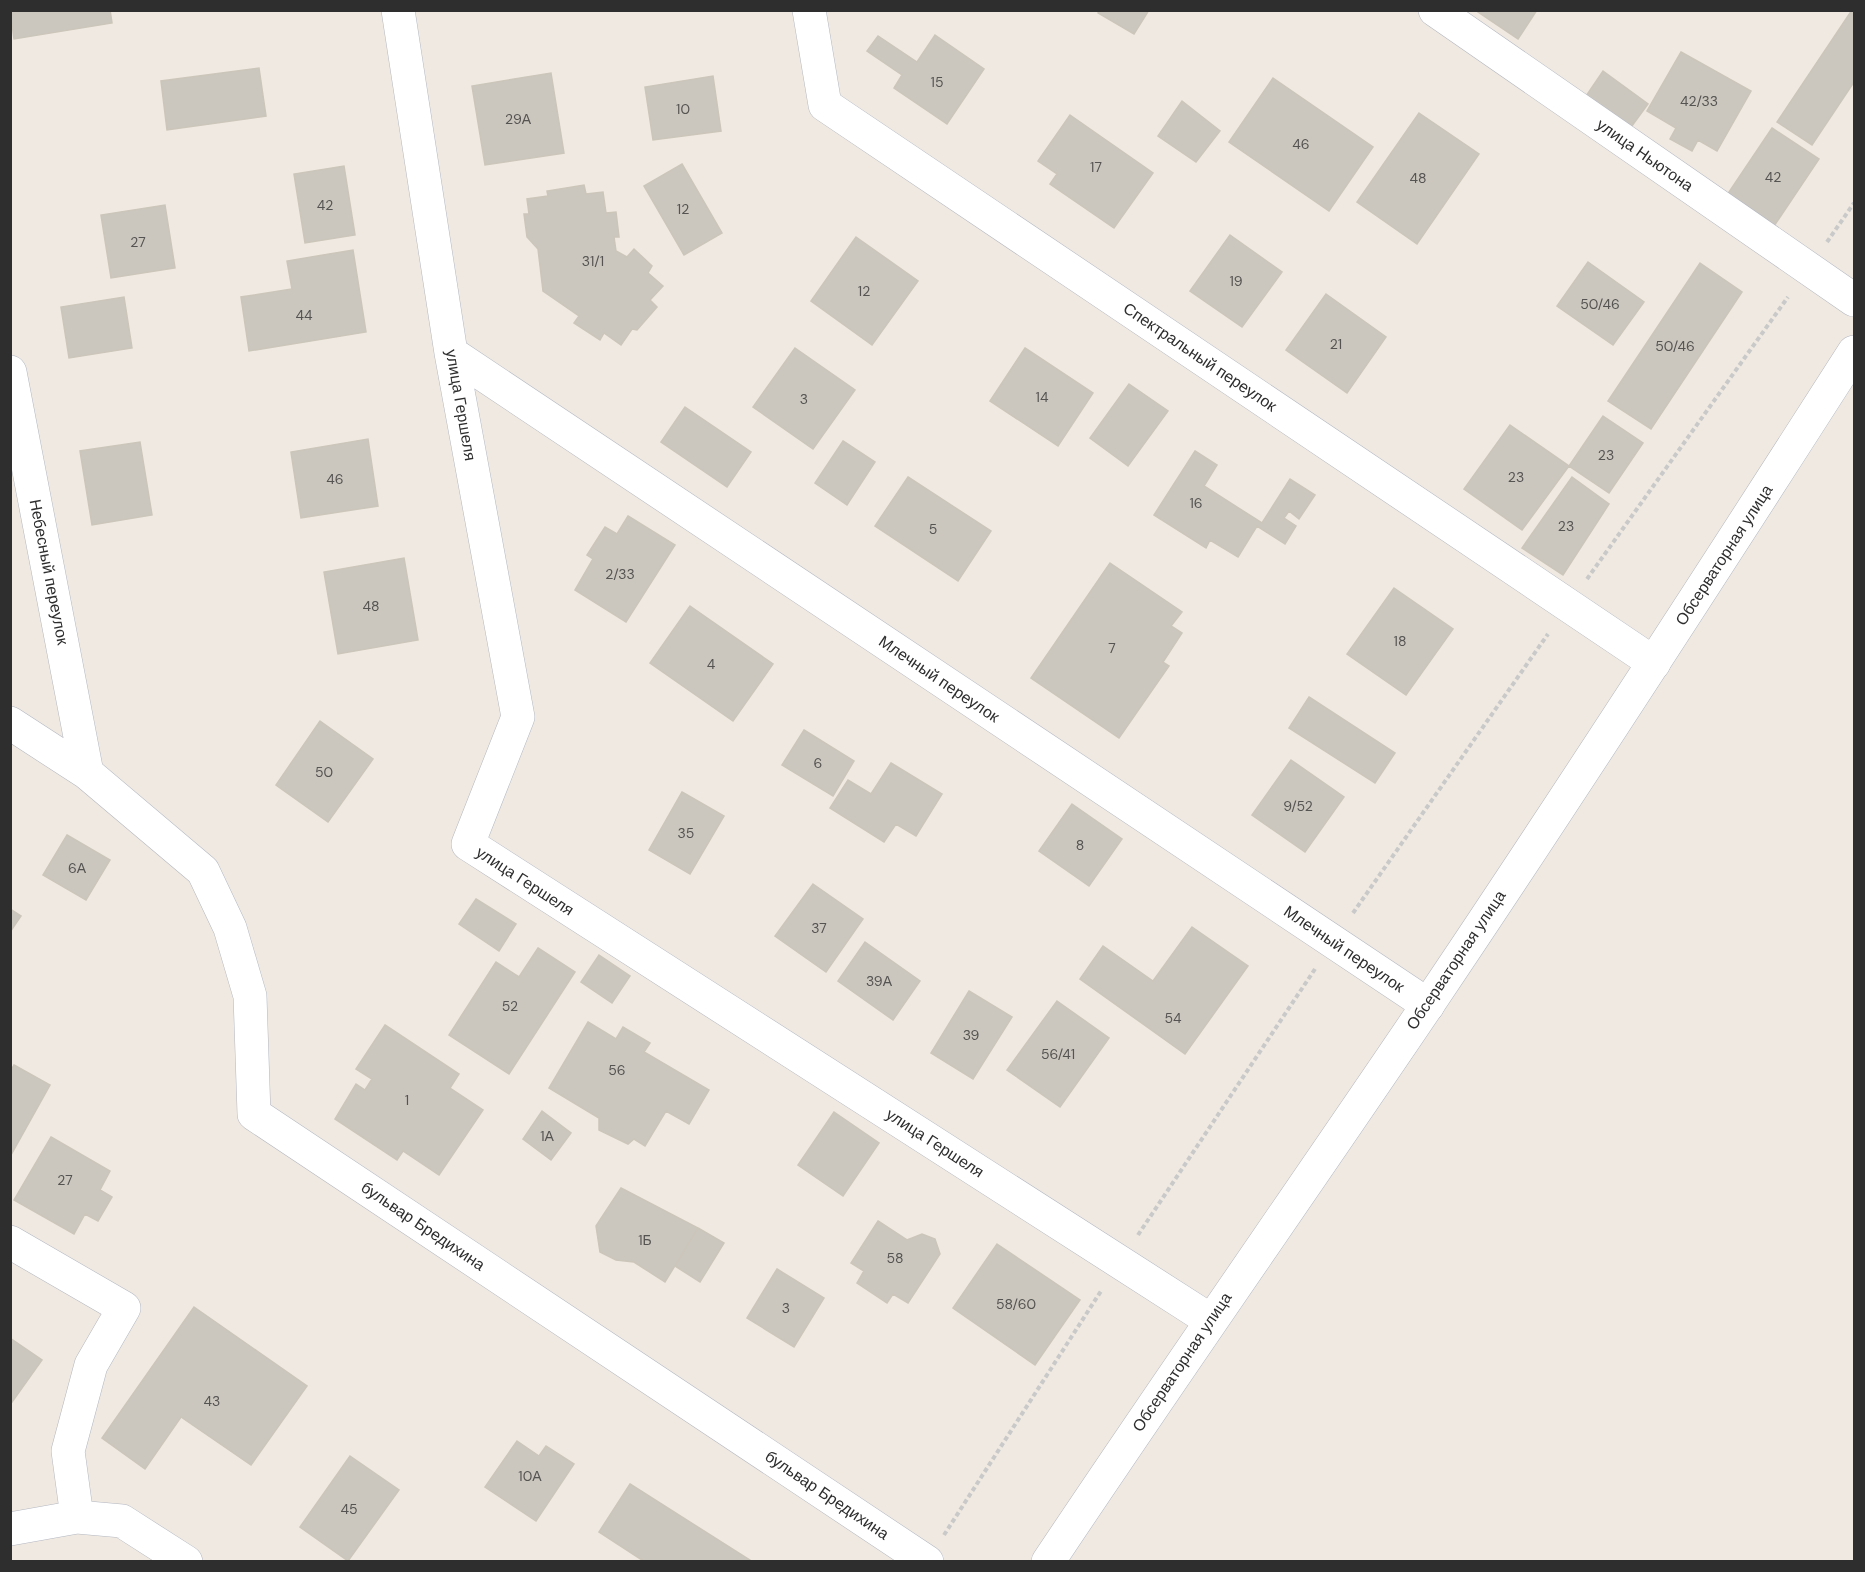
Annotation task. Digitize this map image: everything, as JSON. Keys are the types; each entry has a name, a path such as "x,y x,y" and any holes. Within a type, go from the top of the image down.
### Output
{"street":[{"name":"улица Гершеля","path":"398,10 451,353 518,717 468,844 1210,1320"},
{"name":"Спектральный переулок","path":"809,10 825,105 1654,663"},
{"name":"улица Ньютона","path":"1435,10 1854,300"},
{"name":"Обсерваторная улица","path":"1048,1562 1210,1320 1428,1005 1654,663 1854,352"},
{"name":"Млечный переулок","path":"451,353 1428,1005"},
{"name":"Небесный переулок","path":"10,372 87,773"},
{"path":"10,723 87,773"},
{"name":"бульвар Бредихина","path":"87,773 203,871 230,928 250,996 254,1114 927,1561"},
{"path":"10,1242 124,1308 91,1365 68,1451 77,1517"},
{"path":"10,1529 77,1517 122,1521 186,1562"}],"path":[{"path":"927,1561 1121,1261 1333,941 1854,203"}],"building":[{"path":"10,10 110,10 112,23 14,39"},
{"path":"1099,10 1149,10 1134,34 1098,13"},
{"path":"1475,10 1537,10 1518,39"},
{"path":"1854,10 1854,82 1812,145 1777,122"},
{"path":"935,35 984,69 947,124 894,88 902,75 867,51 878,36 917,62"},
{"path":"1681,52 1751,91 1717,151 1698,140 1692,151 1670,139 1676,128 1647,111"},
{"path":"259,68 266,116 167,130 161,81"},
{"path":"1603,71 1648,104 1629,130 1584,99"},
{"path":"551,73 564,153 485,165 472,86"},
{"path":"713,76 721,131 653,140 645,87"},
{"path":"1273,78 1373,147 1329,211 1229,142"},
{"path":"1182,101 1220,131 1196,162 1158,136"},
{"path":"1419,113 1479,154 1417,244 1357,202"},
{"path":"1070,115 1153,173 1114,228 1050,184 1057,174 1038,161"},
{"path":"1772,128 1819,159 1774,226 1727,195"},
{"path":"682,164 722,233 684,255 644,186"},
{"path":"344,166 355,235 305,243 294,174"},
{"path":"584,185 586,194 603,192 606,213 616,212 619,237 614,237 616,251 627,257 634,249 652,266 648,273 663,286 650,300 657,307 637,330 632,329 621,345 604,333 600,340 574,323 579,316 543,291 538,249 527,237 524,214 529,214 527,199 548,196 547,191"},
{"path":"165,205 175,268 111,278 101,215"},
{"path":"1230,235 1282,272 1242,327 1190,291"},
{"path":"856,237 918,281 872,345 811,301"},
{"path":"353,250 366,332 249,351 241,297 292,289 287,261"},
{"path":"1588,262 1644,302 1613,345 1557,306"},
{"path":"1700,263 1742,292 1651,429 1608,401"},
{"path":"1326,294 1386,337 1347,393 1286,350"},
{"path":"124,297 132,348 69,358 61,307"},
{"path":"795,348 855,390 813,449 753,407"},
{"path":"1025,348 1093,393 1058,446 990,401"},
{"path":"1129,384 1168,411 1128,466 1090,438"},
{"path":"685,407 751,452 727,487 661,442"},
{"path":"1603,416 1643,443 1609,493 1569,466"},
{"path":"1510,425 1569,466 1522,530 1464,489"},
{"path":"368,439 378,506 301,518 291,452"},
{"path":"843,441 875,462 847,505 815,483"},
{"path":"140,442 152,515 92,525 80,451"},
{"path":"1195,451 1217,465 1204,486 1262,523 1290,479 1315,495 1299,519 1289,511 1284,518 1296,526 1285,544 1257,526 1238,557 1210,540 1206,548 1154,515"},
{"path":"908,477 991,531 958,581 875,526"},
{"path":"1572,477 1609,504 1563,575 1522,548"},
{"path":"628,516 675,545 626,622 575,590 593,559 587,555 605,527 617,534"},
{"path":"404,558 418,640 338,654 324,572"},
{"path":"1110,563 1182,612 1171,626 1182,633 1163,662 1169,666 1119,738 1031,678"},
{"path":"1394,588 1453,629 1406,695 1347,654"},
{"path":"690,606 773,664 733,721 650,663"},
{"path":"1309,697 1395,753 1375,783 1289,728"},
{"path":"320,721 373,759 328,822 276,785"},
{"path":"804,730 854,761 833,796 782,765"},
{"path":"1291,760 1344,797 1305,852 1252,815"},
{"path":"891,763 942,794 916,836 896,824 884,842 830,808 848,780 871,794"},
{"path":"682,792 724,816 690,874 649,850"},
{"path":"1072,804 1122,839 1089,886 1039,851"},
{"path":"67,835 110,860 86,900 43,875"},
{"path":"813,884 863,919 826,972 775,936"},
{"path":"476,899 516,924 499,951 459,924"},
{"path":"10,909 21,916 10,932"},
{"path":"1192,927 1248,966 1185,1054 1080,979 1103,946 1153,981"},
{"path":"865,942 920,981 893,1020 838,981"},
{"path":"538,948 575,972 509,1074 449,1035 496,962 519,977"},
{"path":"599,955 630,976 612,1003 581,982"},
{"path":"969,991 1012,1017 973,1079 931,1053"},
{"path":"1057,1001 1109,1038 1060,1107 1007,1070"},
{"path":"588,1022 616,1039 623,1027 650,1043 644,1052 709,1090 689,1124 666,1111 645,1146 634,1139 628,1144 599,1130 599,1118 549,1088"},
{"path":"385,1025 459,1074 450,1088 483,1110 439,1175 403,1151 397,1160 335,1119 356,1084 365,1090 372,1079 356,1069"},
{"path":"14,1065 50,1085 11,1155 10,1072"},
{"path":"542,1111 571,1133 551,1160 523,1139"},
{"path":"834,1112 879,1143 843,1196 798,1165"},
{"path":"51,1137 110,1171 100,1190 112,1197 98,1221 85,1214 74,1234 14,1200"},
{"path":"621,1188 698,1228 665,1282 634,1262 616,1260 600,1252 596,1226"},
{"path":"878,1221 907,1240 922,1234 935,1239 940,1254 908,1303 893,1294 887,1303 857,1283 864,1271 851,1263"},
{"path":"698,1228 724,1243 700,1282 675,1266"},
{"path":"997,1244 1080,1300 1035,1365 953,1308"},
{"path":"777,1269 824,1298 794,1347 747,1318"},
{"path":"194,1307 307,1386 251,1465 181,1417 145,1469 102,1438"},
{"path":"10,1338 42,1360 10,1405"},
{"path":"517,1441 539,1456 546,1446 574,1464 536,1521 485,1487"},
{"path":"350,1456 399,1490 348,1561 300,1527"},
{"path":"630,1484 753,1562 645,1562 599,1532"}]}
